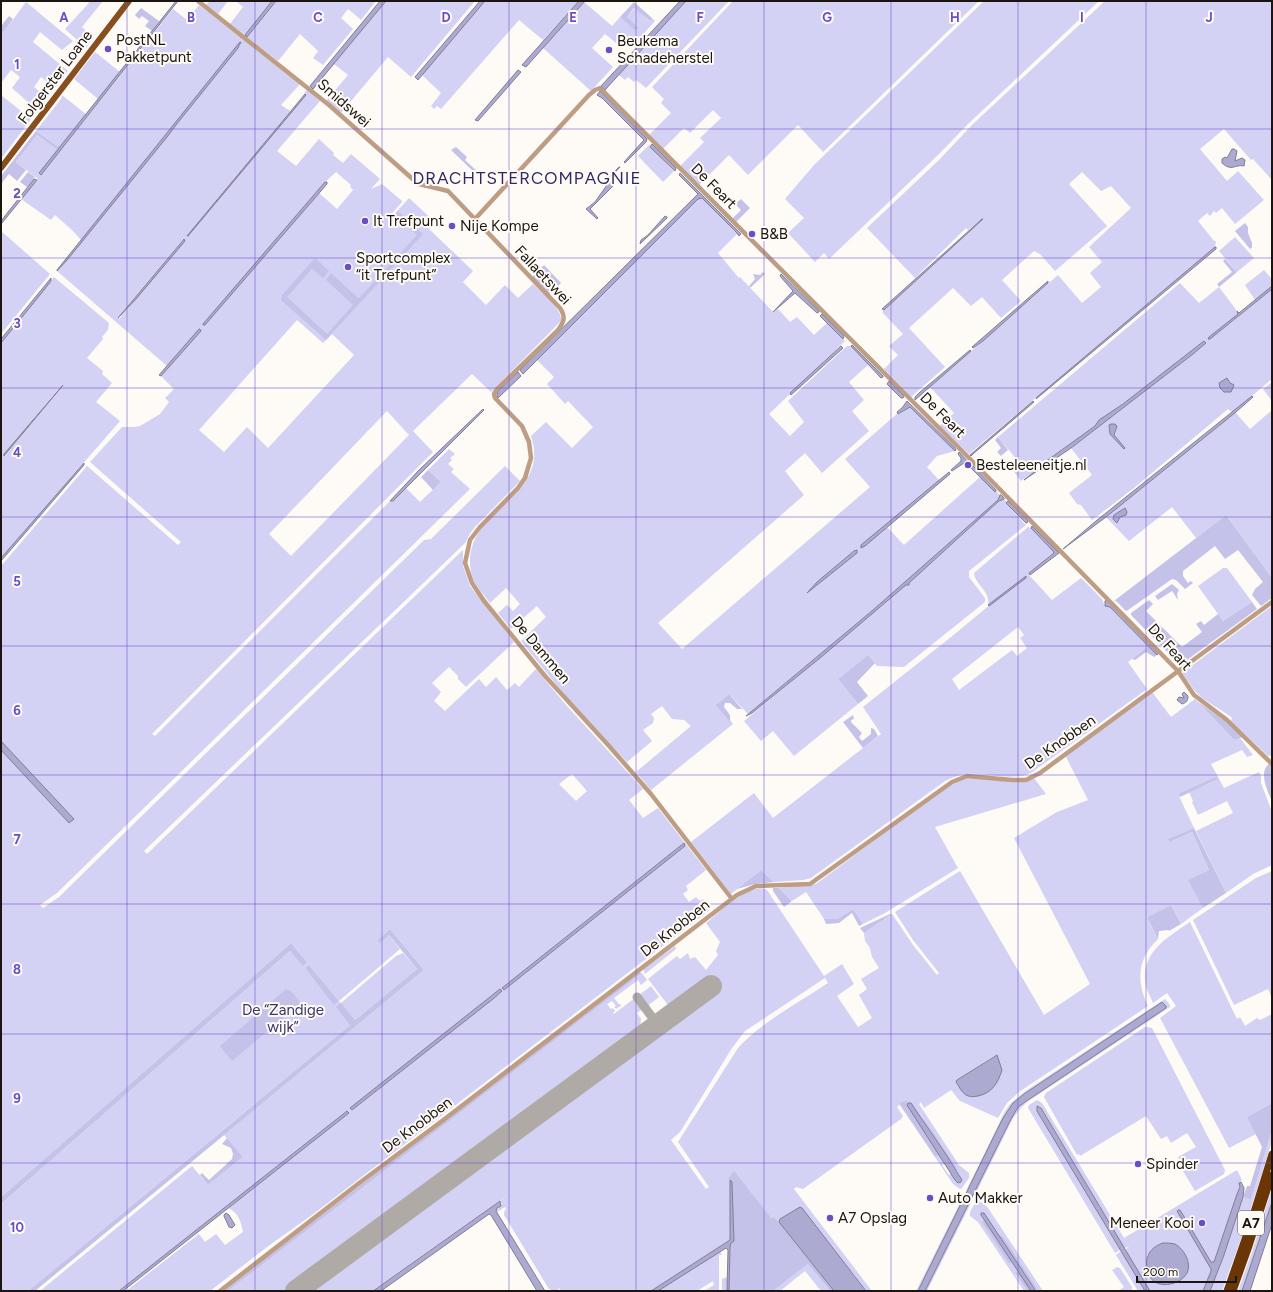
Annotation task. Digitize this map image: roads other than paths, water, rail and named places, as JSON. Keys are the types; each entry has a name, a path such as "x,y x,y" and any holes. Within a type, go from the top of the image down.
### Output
{"highway":[{"name":"A7","path":"1227,1291 1250,1225 1272,1154"},
{"name":"A7","path":"1234,1291 1272,1175"}],"main road":[{"name":"Folgerster Loane","path":"1,168 129,1"}],"street":[{"name":"Smidswei","path":"198,1 329,105 416,182 448,191 475,219"},
{"name":"De Feart","path":"475,219 589,95 600,88 1178,670 1194,695 1227,720 1272,764"},
{"name":"Fallaetswei","path":"475,219 560,308 564,316 564,322 558,330 496,390 494,396 498,400"},
{"name":"De Dammen","path":"498,400 520,423 525,431 530,448 530,463 526,478 480,527 470,540 466,563 472,583 484,601 545,676 618,756 650,794 732,899"},
{"name":"De Knobben","path":"220,1291 732,899 756,886 810,884 952,782 967,776 1026,780 1040,773 1272,602"}],"place":[{"name":"PostNL Pakketpunt","path":"108,49"},
{"name":"Beukema Schadeherstel","path":"609,50"},
{"name":"It Trefpunt","path":"365,221"},
{"name":"Nije Kompe","path":"452,226"},
{"name":"B&B","path":"752,234"},
{"name":"Sportcomplex “it Trefpunt”","path":"348,267"},
{"name":"Besteleeneitje.nl","path":"968,465"},
{"name":"Spinder","path":"1138,1164"},
{"name":"Auto Makker","path":"930,1198"},
{"name":"A7 Opslag","path":"830,1218"},
{"name":"Meneer Kooi","path":"1202,1223"}],"district":[{"name":"DRACHTSTERCOMPAGNIE","path":"527,178"}],"park label":[{"name":"De “Zandige wijk”","path":"283,1018"}]}
